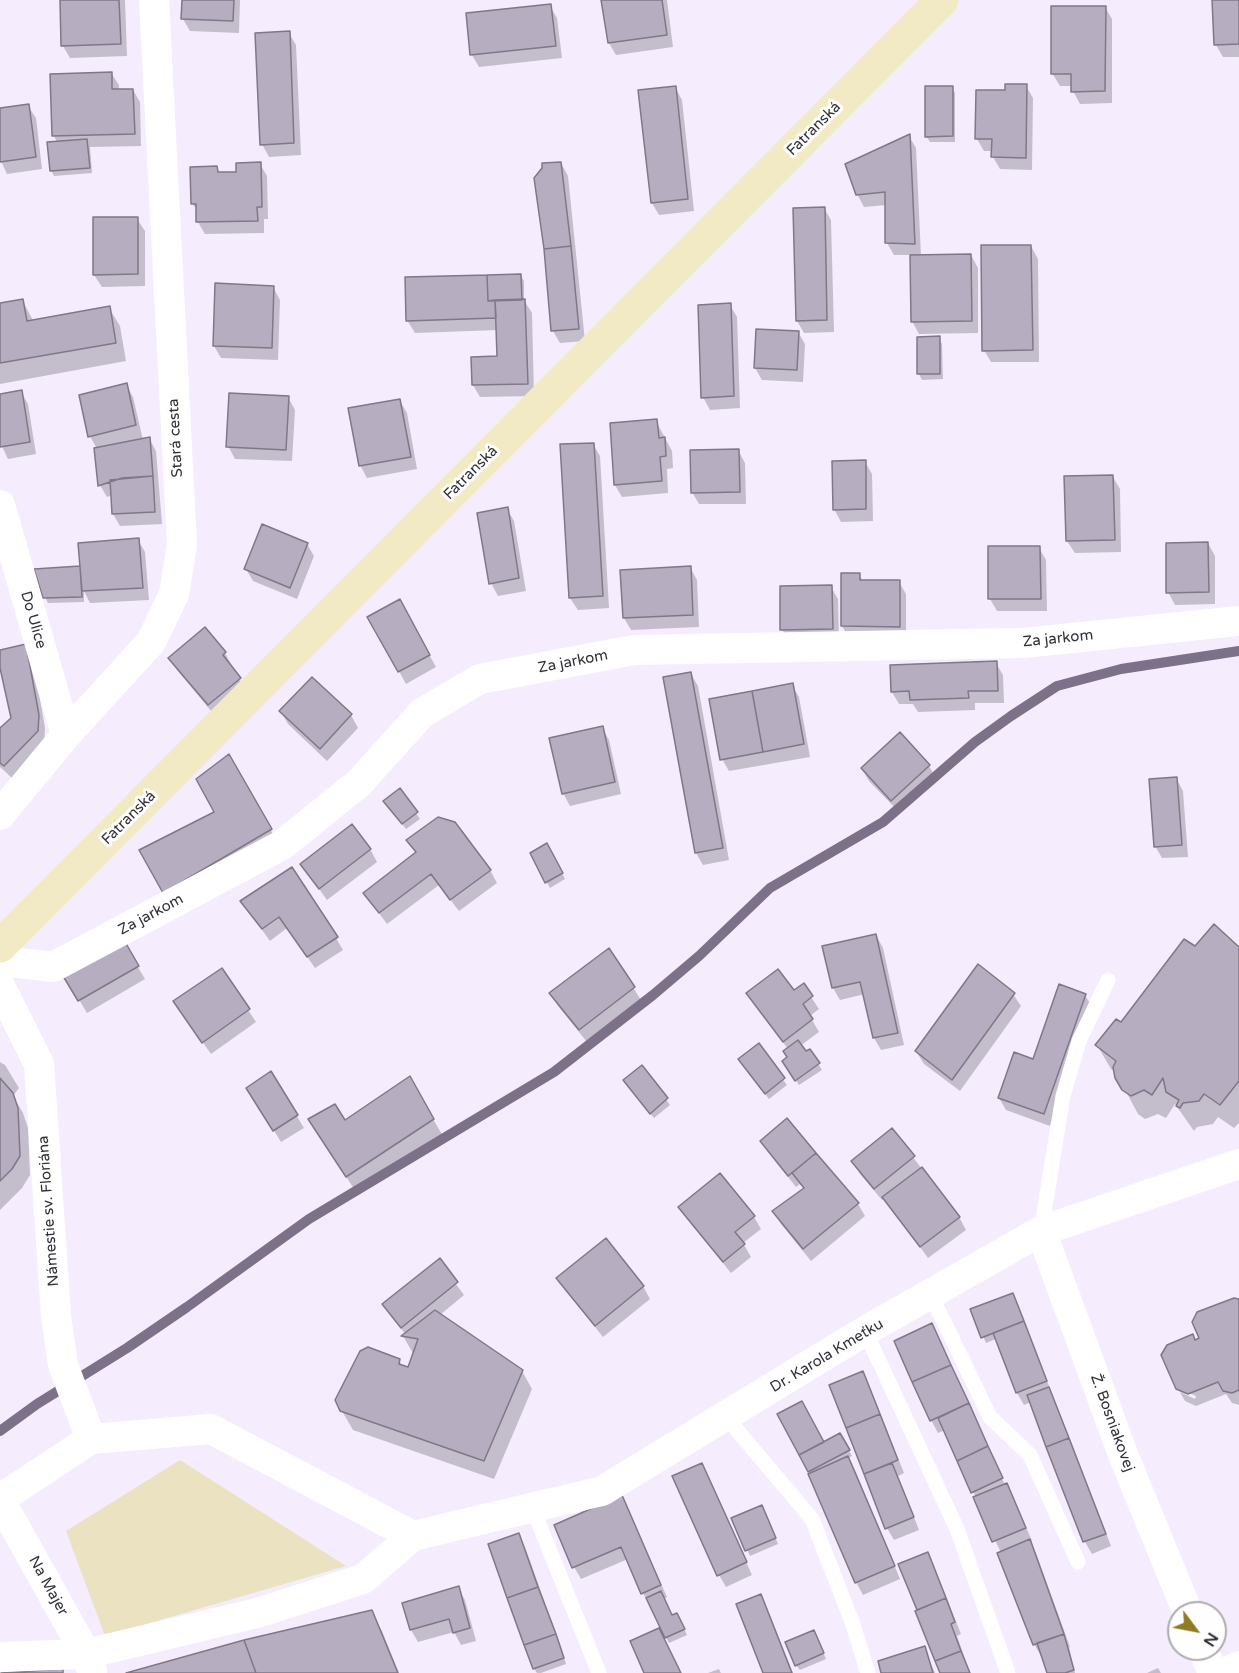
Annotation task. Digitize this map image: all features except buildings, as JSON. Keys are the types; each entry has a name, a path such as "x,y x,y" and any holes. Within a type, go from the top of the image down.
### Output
{"main road":[{"name":"Fatranská","path":"0,946 942,0"}],"street":[{"name":"Stará cesta","path":"0,814 66,735 151,642 174,594 182,545 154,0"},
{"name":"Do Ulice","path":"0,505 66,735"},
{"name":"Za jarkom","path":"0,961 53,967 282,845 359,783 422,713 480,679 634,650 1023,643 1239,621"},
{"name":"Námestie sv. Floriána","path":"0,986 39,1064 56,1316 63,1365 91,1439"},
{"name":"Dr. Karola Kmeťku","path":"413,1536 602,1491 865,1331 1041,1231 1239,1164"},
{"name":"Ž. Bosniakovej","path":"1041,1231 1124,1457 1183,1601"},
{"path":"0,1499 91,1439 211,1429 413,1536 363,1579 89,1664 0,1657"},
{"name":"Na Majer","path":"0,1499 89,1664"},
{"path":"1224,1673 1239,1666"}],"lane":[{"path":"1041,1231 1063,1096 1079,1041 1108,980"},
{"path":"931,1295 990,1417 1029,1455 1078,1562"},
{"path":"865,1331 957,1528 1008,1673"},
{"path":"726,1417 812,1519 852,1622 868,1673"},
{"path":"533,1509 599,1673"}],"shaded area":[{"path":"180,1460 346,1566 105,1636 66,1531"}],"waterway":[{"path":"0,1431 37,1404 127,1348 187,1307 309,1219 554,1072 699,956 770,888 883,822 975,742 1057,686 1121,669 1239,651"}]}
